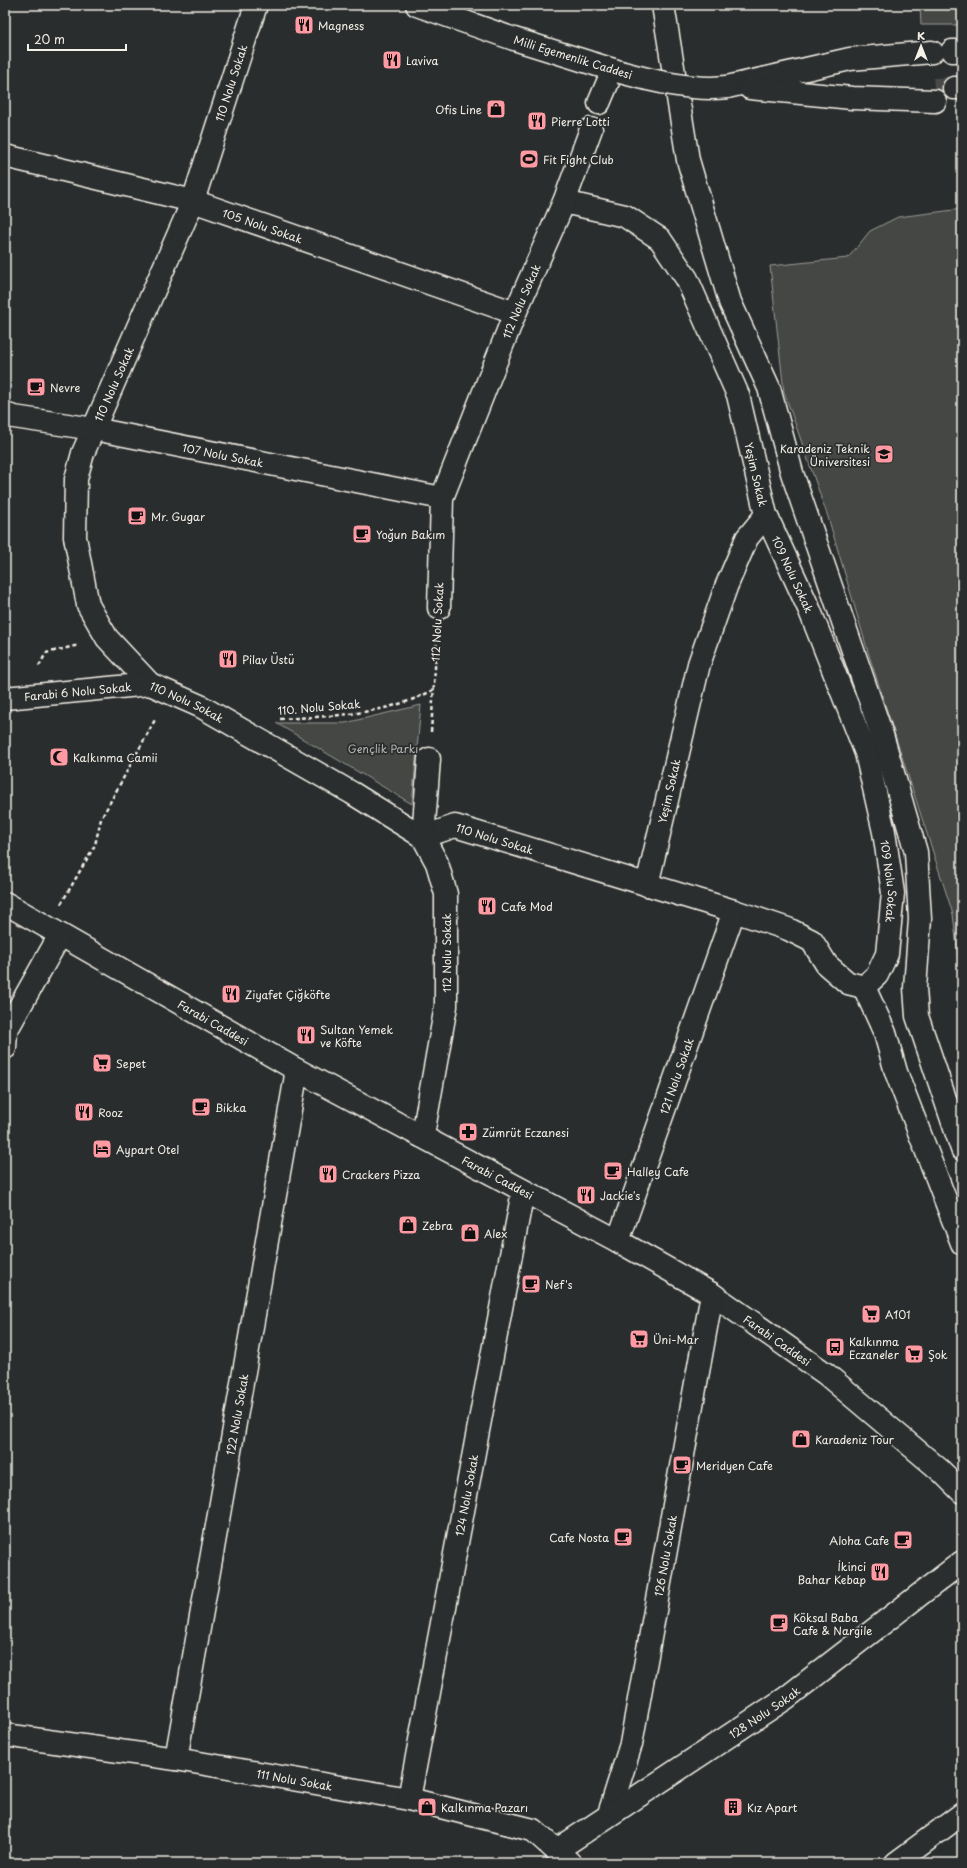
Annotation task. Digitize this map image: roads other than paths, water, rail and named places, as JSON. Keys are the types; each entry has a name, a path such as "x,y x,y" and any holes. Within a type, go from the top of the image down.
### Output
{"street":[{"name":"110 Nolu Sokak","path":"256,5 194,201 83,452 76,479 75,537 88,605 107,638 150,684 200,706 352,793 423,837 455,826 734,911 788,929 812,941 827,965 848,983 864,987"},
{"name":"Milli Egemenlik Caddesi","path":"417,5 514,39 653,81 707,88 730,87 852,98 950,94"},
{"path":"663,5 688,160 696,190 730,302 768,388 792,473 882,735 916,852 920,919 915,988 917,1016 962,1149"},
{"name":"Milli Egemenlik Caddesi","path":"730,87 850,59 949,51"},
{"path":"599,103 617,71"},
{"name":"112 Nolu Sokak","path":"439,608 442,498 515,313 564,202 591,129"},
{"name":"105 Nolu Sokak","path":"5,156 194,201 515,313"},
{"name":"Yeşim Sokak","path":"564,202 625,216 660,239 687,279 738,395 766,515 747,538 729,580 699,664 647,885"},
{"name":"107 Nolu Sokak","path":"8,418 94,429 442,498"},
{"name":"109 Nolu Sokak","path":"766,515 810,611 866,753 884,832 893,893 887,954 877,975 864,987"},
{"name":"Farabi 6 Nolu Sokak","path":"14,697 150,684"},
{"path":"423,837 429,759"},
{"name":"112 Nolu Sokak","path":"421,1136 424,1129 446,1006 446,894 437,863 423,837"},
{"name":"Farabi Caddesi","path":"5,903 297,1070 618,1241 712,1294 826,1374 941,1471 962,1492"},
{"name":"121 Nolu Sokak","path":"618,1241 734,911"},
{"path":"6,1036 60,935"},
{"path":"864,987 885,1033 896,1072 962,1243"},
{"name":"122 Nolu Sokak","path":"176,1759 297,1070"},
{"name":"124 Nolu Sokak","path":"409,1799 523,1191"},
{"name":"126 Nolu Sokak","path":"609,1814 631,1744 712,1294"},
{"name":"128 Nolu Sokak","path":"563,1857 609,1814 786,1698 962,1562"},
{"name":"111 Nolu Sokak","path":"5,1735 176,1759 409,1799 533,1830 563,1857"},
{"path":"896,1863 962,1814"}],"tunnel":[{"path":"934,89 954,88"}],"place":[{"name":"Magness","path":"304,25"},
{"name":"Laviva","path":"392,60"},
{"name":"Ofis Line","path":"496,109"},
{"name":"Pierre Lotti","path":"537,121"},
{"name":"Fit Fight Club","path":"529,159"},
{"name":"Nevre","path":"36,387"},
{"name":"Karadeniz Teknik Üniversitesi","path":"884,454"},
{"name":"Mr. Gugar","path":"137,516"},
{"name":"Yoğun Bakım","path":"362,534"},
{"name":"Pilav Üstü","path":"228,659"},
{"name":"Kalkınma Camii","path":"59,757"},
{"name":"Cafe Mod","path":"487,906"},
{"name":"Ziyafet Çiğköfte","path":"231,994"},
{"name":"Sultan Yemek ve Köfte","path":"306,1035"},
{"name":"Sepet","path":"102,1063"},
{"name":"Bikka","path":"201,1107"},
{"name":"Rooz","path":"84,1112"},
{"name":"Zümrüt Eczanesi","path":"468,1132"},
{"name":"Aypart Otel","path":"102,1149"},
{"name":"Halley Cafe","path":"613,1171"},
{"name":"Crackers Pizza","path":"328,1174"},
{"name":"Jackie's","path":"586,1195"},
{"name":"Zebra","path":"408,1225"},
{"name":"Alex","path":"470,1233"},
{"name":"Nef's","path":"531,1284"},
{"name":"A101","path":"871,1314"},
{"name":"Üni-Mar","path":"639,1339"},
{"name":"Kalkınma Eczaneler","path":"835,1347"},
{"name":"Şok","path":"914,1354"},
{"name":"Karadeniz Tour","path":"801,1439"},
{"name":"Meridyen Cafe","path":"682,1465"},
{"name":"Cafe Nosta","path":"623,1537"},
{"name":"Aloha Cafe","path":"903,1540"},
{"name":"İkinci Bahar Kebap","path":"880,1572"},
{"name":"Köksal Baba Cafe & Nargile","path":"779,1623"},
{"name":"Kalkınma Pazarı","path":"427,1807"},
{"name":"Kız Apart","path":"733,1807"}],"park label":[{"name":"Gençlik Parkı","path":"383,748"}]}
